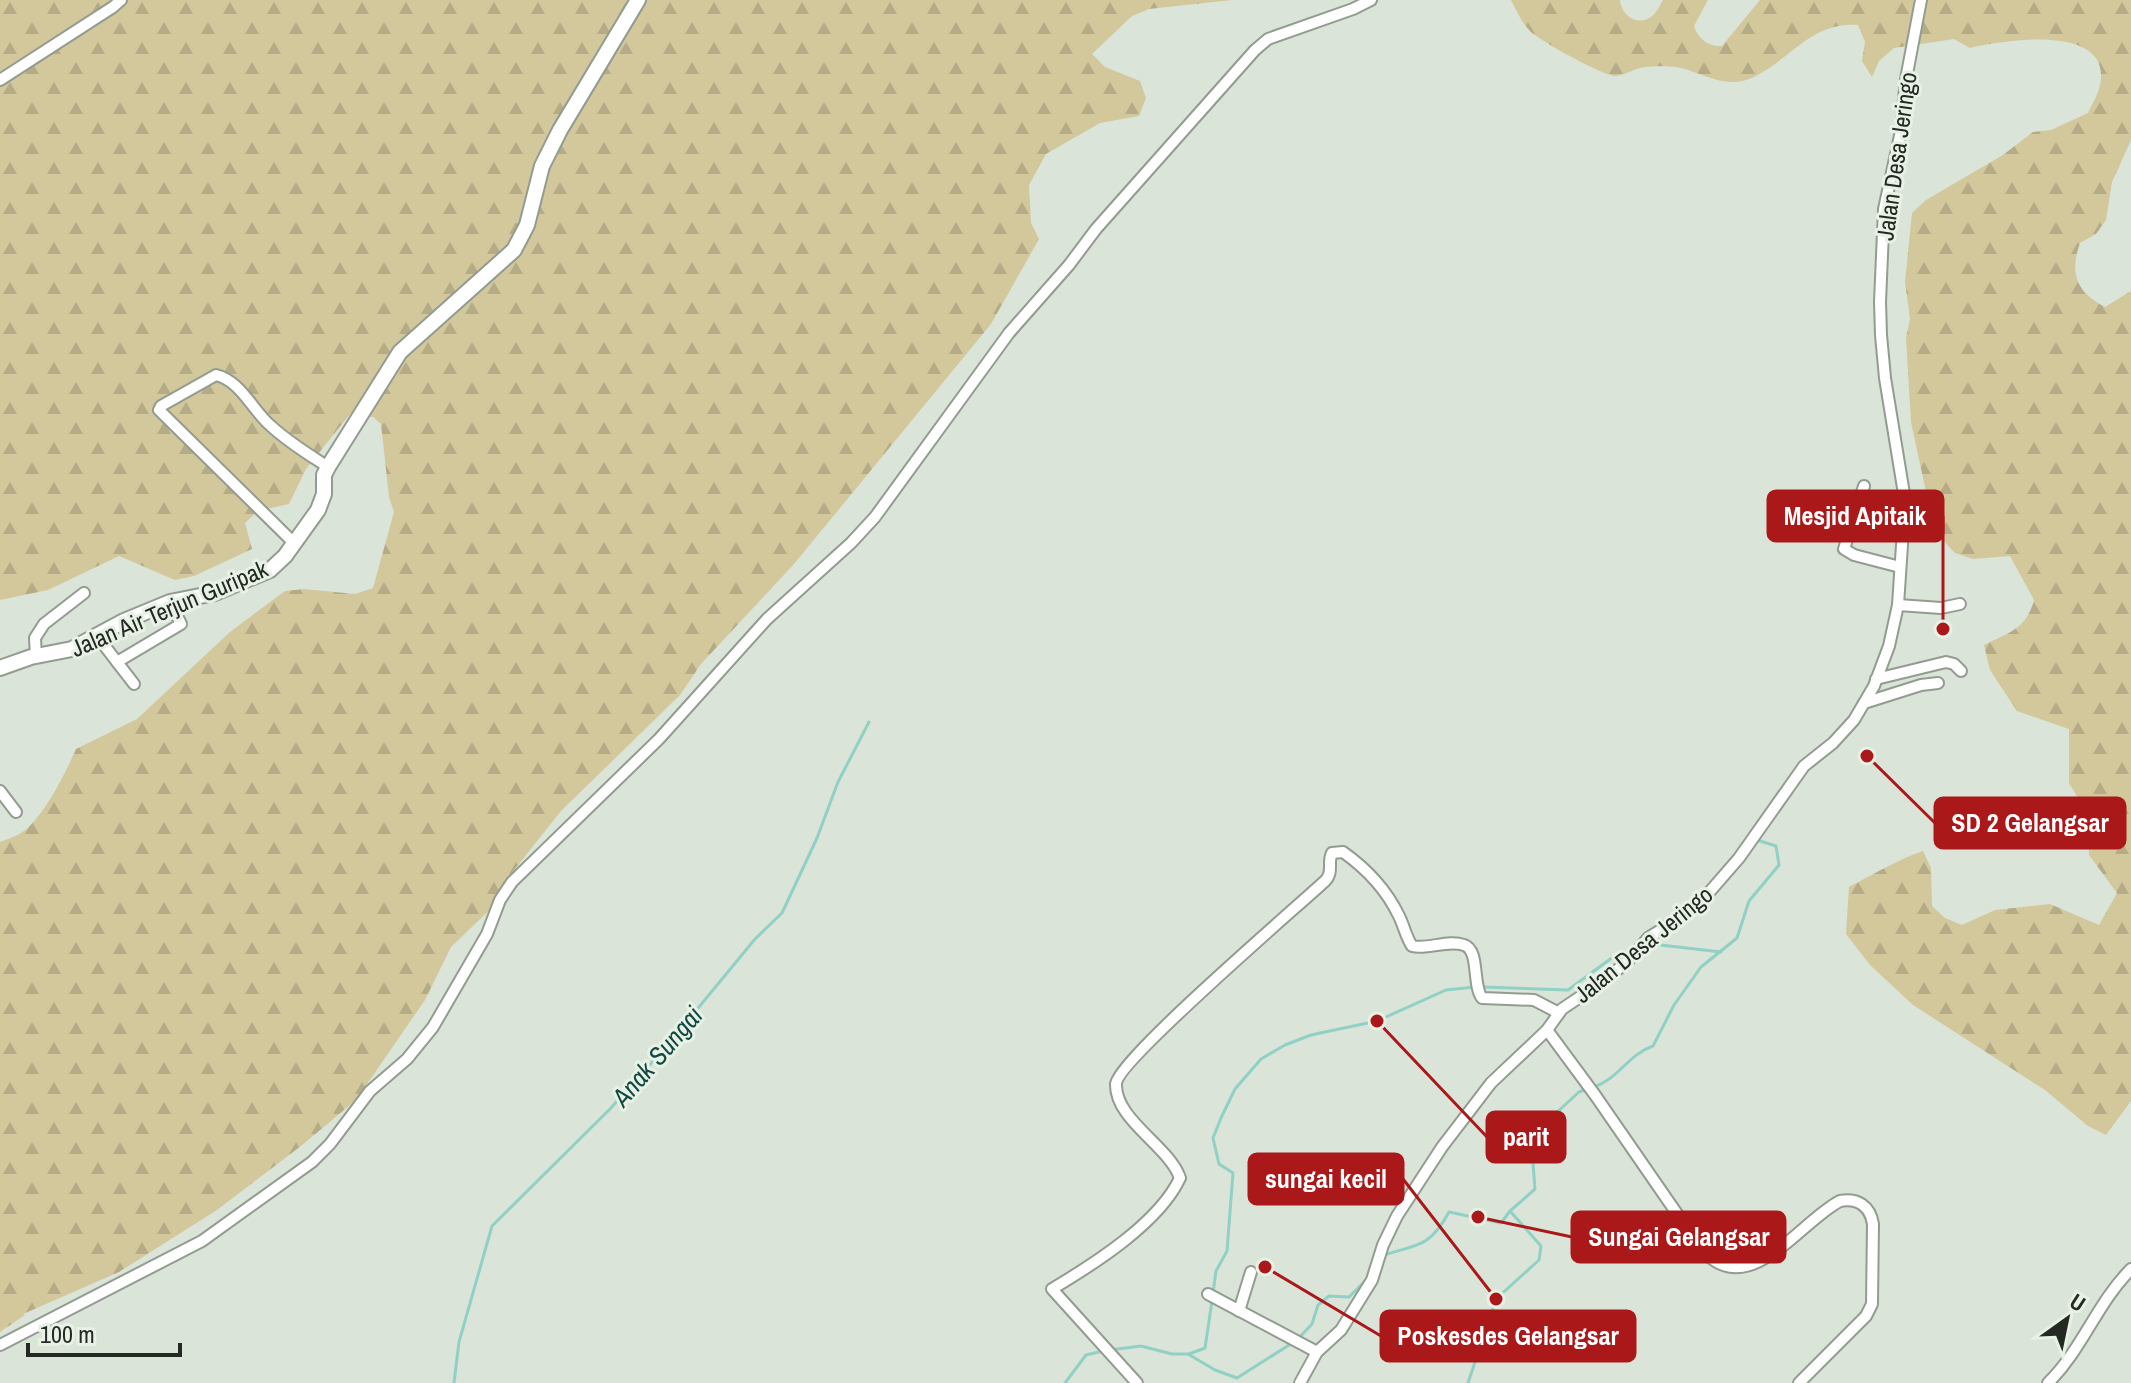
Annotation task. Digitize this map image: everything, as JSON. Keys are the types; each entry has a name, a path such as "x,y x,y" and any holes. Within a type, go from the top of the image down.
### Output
{"street":[{"path":"0,80 121,0"},
{"name":"Jalan Air Terjun Guripak","path":"0,668 60,653 170,602 226,590 270,570 294,543 321,502 328,467 400,352 514,250 527,225 536,181 554,142 608,46 638,0"},
{"path":"0,1345 202,1241 292,1177 330,1144 370,1091 407,1059 433,1027 487,934 500,900 512,882 659,739 767,619 851,543 875,517 994,352 1212,96 1268,39 1371,0"},
{"name":"Jalan Desa Jeringo","path":"1300,1383 1317,1352 1341,1330 1372,1280 1397,1216 1452,1133 1491,1083 1547,1030 1559,1013 1615,972 1648,938 1680,918 1706,896 1739,858 1804,766 1842,734 1870,691 1889,646 1898,605 1905,500 1885,378 1880,313 1881,265 1884,209 1901,131 1906,79 1921,0"},
{"path":"294,543 159,410 216,375 224,377 240,390 267,423 328,467"},
{"path":"1864,486 1844,549 1854,555 1900,567"},
{"path":"36,657 35,638 44,624 84,593"},
{"path":"117,662 181,624 170,602"},
{"path":"1898,605 1941,608 1960,604"},
{"path":"97,636 134,684"},
{"path":"1870,691 1946,662 1954,664 1961,671"},
{"path":"1870,691 1938,683"},
{"path":"0,791 16,812"},
{"path":"1137,1383 1052,1289 1084,1270 1143,1223 1179,1180 1179,1174 1121,1104 1116,1084 1118,1075 1327,879 1331,871 1330,857 1336,851 1342,851 1353,859 1380,886 1394,906 1412,946 1461,944 1470,948 1474,956 1477,988 1486,1000 1534,1000 1559,1013"},
{"path":"1547,1030 1700,1247 1716,1262 1737,1267 1759,1263 1840,1201 1857,1201 1867,1209 1873,1224 1872,1304 1866,1316 1799,1383"},
{"path":"2048,1383 2069,1361 2103,1301 2131,1269"},
{"path":"1239,1311 1251,1272"},
{"path":"1208,1294 1317,1352"}],"green space":[{"path":"0,0 1232,0 1149,9 1132,16 1092,54 1105,67 1140,81 1146,98 1139,116 1100,123 1046,154 1029,185 1031,223 1039,239 991,324 794,564 701,664 680,695 561,811 499,889 500,900 451,947 425,1000 356,1100 217,1210 119,1272 23,1314 0,1332 0,842 32,824 47,805 76,749 137,719 230,632 285,591 304,589 355,594 373,588 394,512 389,497 381,424 373,417 350,414 306,469 289,504 258,511 245,523 252,549 194,576 175,580 119,556 48,590 0,600"},
{"path":"1511,0 1620,0 1626,14 1640,21 1653,16 1663,0 1708,0 1694,26 1705,41 1722,46 1760,0 2131,0 2131,140 2112,182 2106,220 2096,234 2080,243 2075,264 2082,288 2105,307 2131,291 2131,1101 2106,1135 2088,1126 2045,1090 1913,1005 1870,965 1846,934 1849,887 1923,851 1931,868 1932,906 1945,918 1962,925 1995,910 2050,904 2099,925 2117,893 2089,855 2087,813 2069,783 2069,729 2017,711 1990,670 1984,645 2022,624 2034,600 2010,556 1973,559 1955,553 1941,538 1932,520 1911,422 1906,338 1910,319 1905,282 1912,213 1926,200 2003,155 2033,132 2051,130 2088,113 2101,82 2097,61 2086,49 2069,42 2025,40 1970,48 1954,39 1894,48 1879,61 1872,77 1862,61 1865,42 1858,25 1825,30 1761,73 1737,82 1669,66 1641,68 1616,76 1558,50 1536,36 1524,24"}],"waterway":[{"name":"Anak Sungai","path":"454,1383 459,1342 492,1226 610,1109 755,939 782,913 817,838 838,782 869,722"},
{"path":"1766,811 1785,785"},
{"path":"1594,1087 1653,1046 1674,1005 1701,967 1737,938 1749,901 1779,865 1776,846 1757,840"},
{"path":"1646,946 1652,944 1721,952"},
{"path":"1483,987 1568,990 1613,957 1631,951"},
{"path":"1213,1293 1216,1271 1227,1251 1233,1173 1219,1164 1213,1138 1235,1089 1261,1059 1285,1045 1311,1035 1377,1021 1446,990 1475,987"},
{"path":"1384,1255 1415,1246 1429,1238 1449,1212 1501,1223 1535,1189 1532,1150 1542,1126 1579,1092 1587,1089"},
{"path":"1468,1383 1496,1299 1539,1260 1541,1246 1510,1211"},
{"path":"1110,1350 1141,1346 1172,1354 1188,1354 1215,1370 1237,1378 1297,1340 1312,1324 1318,1305 1329,1296 1349,1297 1366,1280"},
{"path":"1189,1354 1205,1348 1212,1301"},
{"path":"1065,1383 1086,1355 1103,1351"}],"place":[{"name":"Mesjid Apitaik","path":"1943,629"},
{"name":"SD 2 Gelangsar","path":"1867,756"},
{"name":"parit","path":"1377,1021"},
{"name":"Sungai Gelangsar","path":"1478,1217"},
{"name":"Poskesdes Gelangsar","path":"1265,1267"},
{"name":"sungai kecil","path":"1496,1299"}]}
